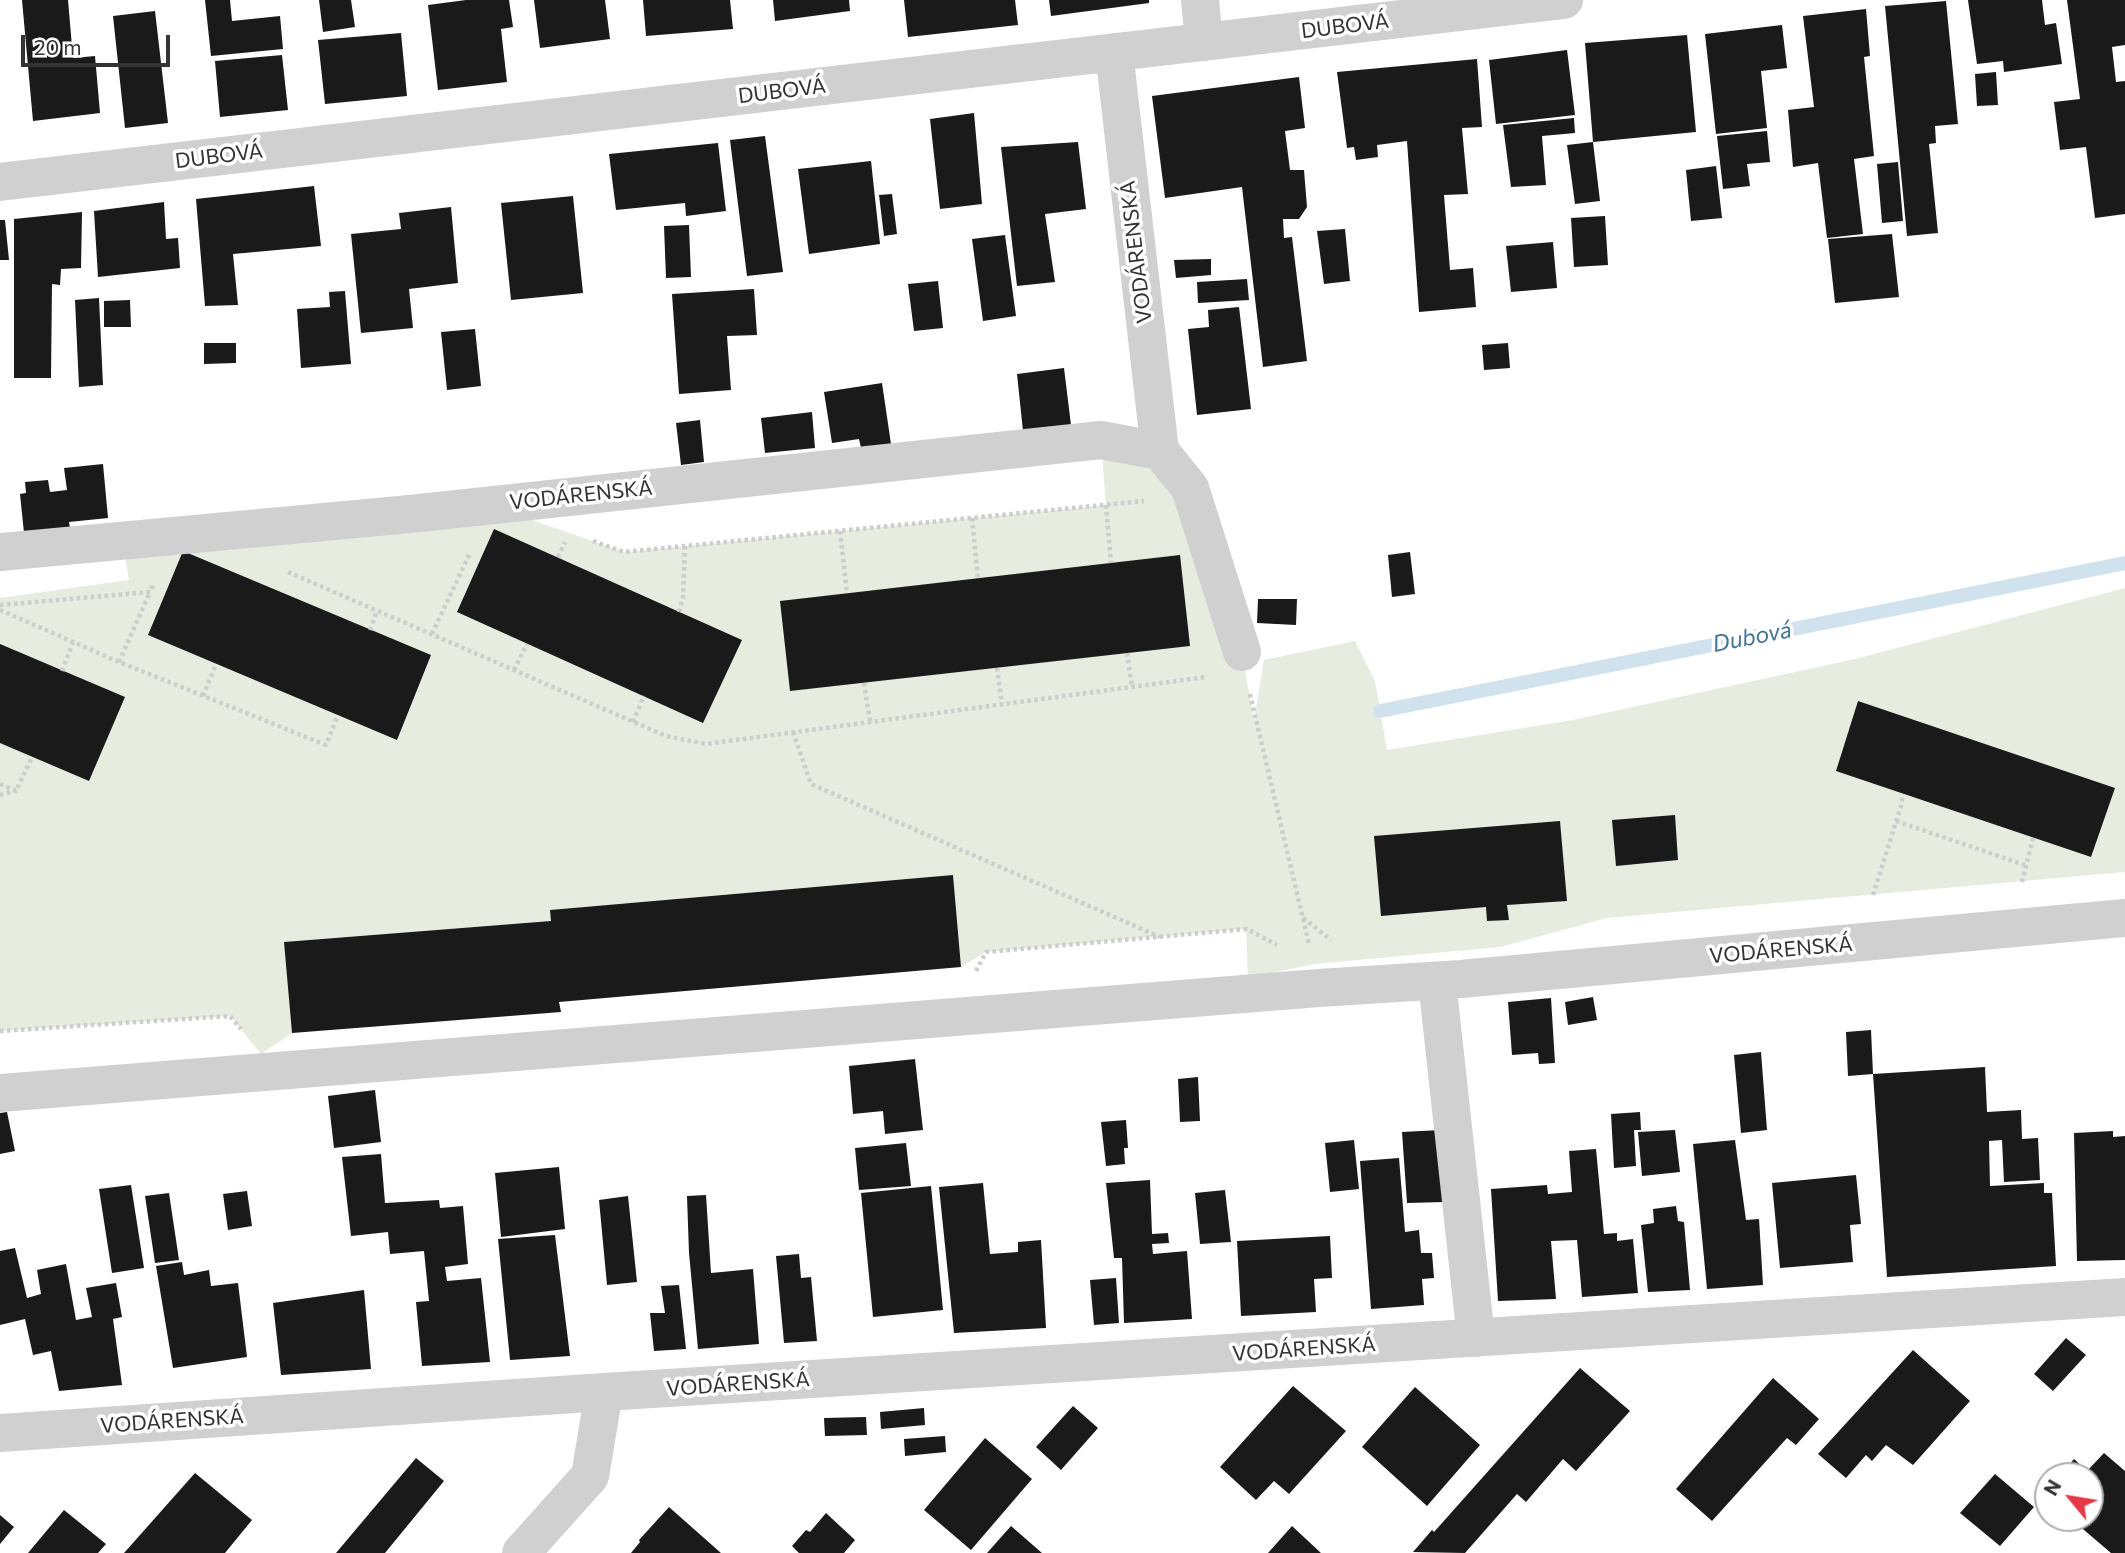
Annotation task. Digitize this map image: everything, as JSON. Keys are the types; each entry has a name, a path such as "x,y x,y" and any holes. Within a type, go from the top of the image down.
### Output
{"street":[{"path":"1200,0 1203,42"},
{"name":"DUBOVÁ","path":"0,182 1564,0"},
{"name":"VODÁRENSKÁ","path":"1114,52 1160,451 1193,495 1244,661"},
{"name":"VODÁRENSKÁ","path":"0,552 410,514 1101,440 1160,451"},
{"name":"VODÁRENSKÁ","path":"0,1094 1319,988 1437,981 2125,918"},
{"path":"1437,981 1476,1338"},
{"name":"VODÁRENSKÁ","path":"0,1433 604,1392 2125,1297"},
{"path":"522,1553 590,1476 604,1392"}],"path":[{"path":"591,541 624,552 1193,495"},
{"path":"1106,505 1111,563"},
{"path":"972,519 978,579"},
{"path":"840,531 847,593"},
{"path":"432,634 474,545"},
{"path":"679,612 683,598 685,546"},
{"path":"280,569 666,736 706,744 1132,687 1244,661 1319,988"},
{"path":"119,662 149,592"},
{"path":"0,610 119,662 326,745 338,715"},
{"path":"370,630 377,611"},
{"path":"62,671 73,642"},
{"path":"514,670 527,644"},
{"path":"1127,653 1132,687"},
{"path":"203,696 216,664"},
{"path":"997,668 1002,704"},
{"path":"864,683 870,721"},
{"path":"633,722 644,696"},
{"path":"793,732 811,784 1161,937"},
{"path":"0,795 16,790 32,757"},
{"path":"0,784 16,790"},
{"path":"1873,895 1903,793"},
{"path":"1896,821 2025,865"},
{"path":"2022,882 2033,838"}],"shaded area":[{"path":"1101,440 1193,495 1245,671 1254,720 1264,660 1355,641 1375,681 1387,750 1573,720 1855,659 2125,588 2125,872 1607,918 1500,947 1314,964 1248,978 1246,929 986,952 961,967 953,875 550,910 551,921 285,942 292,1033 261,1054 230,1016 0,1031 0,598 129,580 123,547 529,519 624,552 1106,505"}],"building":[{"path":"22,0 68,0 73,58 95,56 100,113 33,121"},
{"path":"205,0 230,0 232,21 280,16 283,49 211,56"},
{"path":"319,0 351,0 355,27 323,32"},
{"path":"466,0 509,0 513,27 501,29 507,82 438,90 428,5"},
{"path":"534,0 605,0 610,39 540,48"},
{"path":"643,0 730,0 733,29 646,36"},
{"path":"773,0 849,0 850,11 775,21"},
{"path":"904,0 1015,0 1018,25 908,37"},
{"path":"1049,0 1149,0 1149,3 1051,16"},
{"path":"1968,0 2042,0 2045,25 2056,23 2062,64 2004,72 2003,61 1977,64"},
{"path":"2067,0 2125,0 2125,45 2112,47 2116,82 2125,81 2125,214 2095,218 2086,147 2060,150 2054,102 2080,99"},
{"path":"1946,1 1958,124 1935,126 1936,143 1929,144 1938,233 1907,236 1885,6"},
{"path":"1866,9 1870,56 1864,57 1874,156 1854,159 1863,234 1827,238 1818,163 1793,167 1788,110 1814,107 1803,16"},
{"path":"155,11 168,123 125,128 113,16"},
{"path":"1782,25 1787,68 1761,71 1767,128 1716,134 1705,34"},
{"path":"401,33 407,96 325,104 318,40"},
{"path":"1687,35 1696,132 1593,142 1585,43"},
{"path":"1567,50 1575,115 1496,124 1489,60"},
{"path":"282,55 288,110 220,117 215,61"},
{"path":"1477,59 1482,127 1462,128 1468,194 1444,195 1450,270 1473,268 1476,307 1419,312 1407,141 1377,145 1378,157 1356,160 1354,147 1347,148 1337,72"},
{"path":"1996,72 1998,105 1977,106 1975,74"},
{"path":"1299,77 1305,128 1285,131 1290,170 1304,170 1307,207 1299,219 1283,219 1284,238 1292,237 1307,361 1263,367 1242,187 1165,198 1152,96"},
{"path":"974,113 982,204 940,209 930,119"},
{"path":"1574,118 1575,133 1542,136 1546,185 1511,187 1503,125"},
{"path":"1767,131 1770,162 1747,164 1750,186 1723,189 1717,136"},
{"path":"765,136 783,272 747,276 730,140"},
{"path":"1078,142 1086,209 1045,214 1055,282 1017,286 1001,147"},
{"path":"1593,142 1600,201 1575,204 1567,145"},
{"path":"718,143 726,211 686,216 685,203 616,210 609,154"},
{"path":"871,161 880,244 809,254 798,169"},
{"path":"1898,162 1903,221 1882,223 1877,164"},
{"path":"1716,166 1722,218 1691,221 1686,170"},
{"path":"314,186 321,246 233,254 238,305 205,306 196,199"},
{"path":"892,194 897,234 884,236 879,195"},
{"path":"573,196 583,293 511,300 501,203"},
{"path":"164,202 166,239 178,238 180,268 98,277 94,211"},
{"path":"451,207 458,283 409,289 413,328 361,333 351,234 401,229 399,213"},
{"path":"82,212 81,268 61,269 60,285 52,284 51,378 14,378 14,219"},
{"path":"1605,216 1608,265 1574,267 1571,218"},
{"path":"0,220 5,220 9,260 0,260"},
{"path":"689,225 691,277 666,278 664,226"},
{"path":"1345,229 1350,281 1324,284 1317,231"},
{"path":"1892,234 1899,297 1835,303 1828,239"},
{"path":"1005,235 1016,316 983,321 972,239"},
{"path":"1553,242 1557,288 1511,292 1506,246"},
{"path":"1211,259 1211,275 1176,278 1174,260"},
{"path":"1247,279 1249,300 1198,303 1197,282"},
{"path":"938,281 943,328 914,331 908,284"},
{"path":"754,289 757,335 727,336 731,390 679,394 672,294"},
{"path":"345,291 351,364 301,368 297,309 330,307 329,292"},
{"path":"99,298 103,385 79,387 75,300"},
{"path":"130,300 131,327 104,327 104,301"},
{"path":"1239,307 1251,409 1197,415 1188,329 1209,327 1208,310"},
{"path":"475,329 481,386 447,390 441,332"},
{"path":"204,343 236,343 236,363 204,364"},
{"path":"1508,343 1510,368 1484,370 1482,345"},
{"path":"1064,368 1071,425 1023,431 1017,374"},
{"path":"882,383 891,444 861,448 859,439 832,443 824,392"},
{"path":"812,412 815,448 765,453 761,418"},
{"path":"700,420 704,462 681,465 676,423"},
{"path":"103,464 108,518 69,522 70,528 24,533 20,494 26,493 25,482 48,480 50,492 67,490 64,468"},
{"path":"494,529 742,640 703,723 457,612"},
{"path":"183,551 431,655 397,740 148,635"},
{"path":"1410,552 1415,594 1392,597 1388,555"},
{"path":"1180,555 1190,646 790,691 780,601"},
{"path":"1258,599 1297,599 1296,625 1257,623"},
{"path":"0,644 125,697 89,781 0,743"},
{"path":"1858,701 2115,788 2091,857 1836,771"},
{"path":"1675,815 1678,860 1616,866 1612,820"},
{"path":"1560,821 1567,901 1507,905 1509,920 1487,921 1486,907 1381,916 1374,836"},
{"path":"953,875 961,967 559,1002 561,1012 292,1033 284,942 551,921 550,910"},
{"path":"1593,997 1597,1020 1568,1025 1565,1002"},
{"path":"1551,998 1555,1063 1539,1064 1538,1053 1512,1055 1508,1002"},
{"path":"1871,1030 1873,1074 1848,1076 1846,1032"},
{"path":"1761,1052 1767,1130 1741,1133 1734,1055"},
{"path":"915,1059 923,1130 885,1134 883,1111 853,1114 849,1066"},
{"path":"1985,1067 1987,1112 2021,1110 2022,1139 2038,1138 2040,1180 2004,1182 2002,1140 1989,1141 1990,1186 2044,1183 2044,1193 2052,1193 2056,1266 1887,1277 1873,1074"},
{"path":"1198,1077 1200,1121 1180,1122 1178,1079"},
{"path":"375,1090 381,1142 334,1148 328,1096"},
{"path":"7,1112 15,1151 0,1154 0,1113"},
{"path":"1640,1112 1641,1130 1634,1130 1636,1166 1614,1168 1611,1114"},
{"path":"1126,1120 1128,1148 1124,1148 1125,1164 1106,1166 1101,1122"},
{"path":"1441,1130 1445,1202 1407,1203 1402,1132"},
{"path":"1675,1130 1680,1172 1642,1176 1638,1132"},
{"path":"2113,1131 2113,1137 2125,1136 2125,1260 2077,1261 2074,1133"},
{"path":"1354,1140 1359,1189 1330,1192 1325,1143"},
{"path":"1735,1140 1746,1220 1759,1219 1763,1285 1707,1289 1693,1144"},
{"path":"906,1143 911,1186 859,1190 855,1148"},
{"path":"1596,1149 1604,1234 1617,1233 1617,1241 1633,1239 1638,1293 1582,1297 1577,1240 1551,1241 1556,1299 1498,1301 1491,1189 1547,1185 1548,1194 1572,1192 1569,1151"},
{"path":"381,1154 385,1203 439,1200 440,1208 463,1206 468,1264 445,1267 447,1281 481,1278 490,1362 422,1366 416,1302 429,1301 424,1251 390,1254 388,1232 351,1236 342,1157"},
{"path":"1399,1158 1405,1232 1419,1230 1421,1253 1432,1253 1434,1278 1422,1279 1424,1305 1371,1309 1360,1161"},
{"path":"559,1167 565,1229 501,1237 495,1173"},
{"path":"1856,1175 1861,1224 1850,1225 1853,1262 1780,1268 1772,1183"},
{"path":"1150,1180 1152,1234 1168,1233 1169,1243 1152,1244 1153,1254 1187,1251 1192,1319 1124,1323 1122,1258 1114,1258 1106,1183"},
{"path":"983,1183 990,1254 1018,1252 1018,1242 1041,1240 1046,1328 954,1333 939,1187"},
{"path":"131,1185 144,1268 112,1273 99,1189"},
{"path":"931,1186 943,1310 873,1317 861,1193"},
{"path":"1225,1190 1231,1242 1200,1244 1195,1193"},
{"path":"247,1191 252,1226 228,1230 223,1194"},
{"path":"169,1193 179,1260 155,1263 145,1196"},
{"path":"706,1195 711,1273 753,1269 759,1344 698,1349 687,1196"},
{"path":"628,1196 637,1282 607,1285 599,1200"},
{"path":"1676,1206 1678,1221 1684,1222 1690,1290 1648,1292 1641,1225 1654,1223 1653,1209"},
{"path":"555,1235 570,1356 510,1360 498,1239"},
{"path":"1330,1236 1332,1278 1314,1279 1316,1312 1241,1316 1237,1241"},
{"path":"15,1248 27,1298 41,1294 37,1270 66,1264 76,1320 92,1317 86,1288 116,1283 122,1317 113,1319 122,1385 59,1391 51,1351 33,1355 25,1319 0,1325 0,1251"},
{"path":"799,1254 801,1278 811,1277 817,1341 784,1343 776,1256"},
{"path":"182,1262 184,1275 209,1270 211,1286 238,1283 247,1357 173,1368 156,1266"},
{"path":"1116,1278 1119,1323 1094,1325 1090,1280"},
{"path":"679,1285 686,1349 654,1351 650,1313 665,1313 661,1286"},
{"path":"364,1290 371,1369 281,1375 273,1303"},
{"path":"2066,1338 2086,1355 2053,1391 2034,1374"},
{"path":"1913,1350 1970,1401 1913,1465 1886,1445 1872,1461 1866,1455 1846,1478 1818,1454"},
{"path":"1580,1368 1630,1411 1576,1471 1563,1459 1526,1502 1517,1494 1465,1553 1413,1552 1432,1530 1434,1532"},
{"path":"1773,1378 1819,1419 1796,1445 1787,1438 1712,1521 1676,1489"},
{"path":"1293,1386 1346,1431 1289,1494 1274,1481 1256,1500 1220,1467"},
{"path":"1415,1387 1480,1445 1427,1506 1362,1447"},
{"path":"1073,1406 1098,1428 1061,1470 1036,1447"},
{"path":"924,1408 925,1425 881,1429 880,1412"},
{"path":"866,1417 867,1435 825,1436 824,1418"},
{"path":"945,1436 946,1452 905,1456 904,1439"},
{"path":"985,1438 1032,1479 971,1550 924,1510"},
{"path":"2104,1453 2125,1471 2125,1553 2111,1553 2086,1532 2104,1532 2104,1462 2096,1462"},
{"path":"416,1458 444,1481 385,1553 336,1553"},
{"path":"195,1473 252,1520 225,1553 124,1553"},
{"path":"1995,1474 2034,1507 2000,1546 1960,1513"},
{"path":"669,1507 721,1553 631,1553 639,1540"},
{"path":"64,1510 106,1544 98,1553 28,1553"},
{"path":"826,1513 855,1540 844,1553 799,1553 792,1546 806,1530 810,1532"},
{"path":"0,1515 14,1527 0,1544"},
{"path":"1011,1526 1042,1553 987,1553"},
{"path":"1292,1526 1321,1553 1268,1553"}],"waterway":[{"name":"Dubová","path":"1380,711 2125,563"}]}
